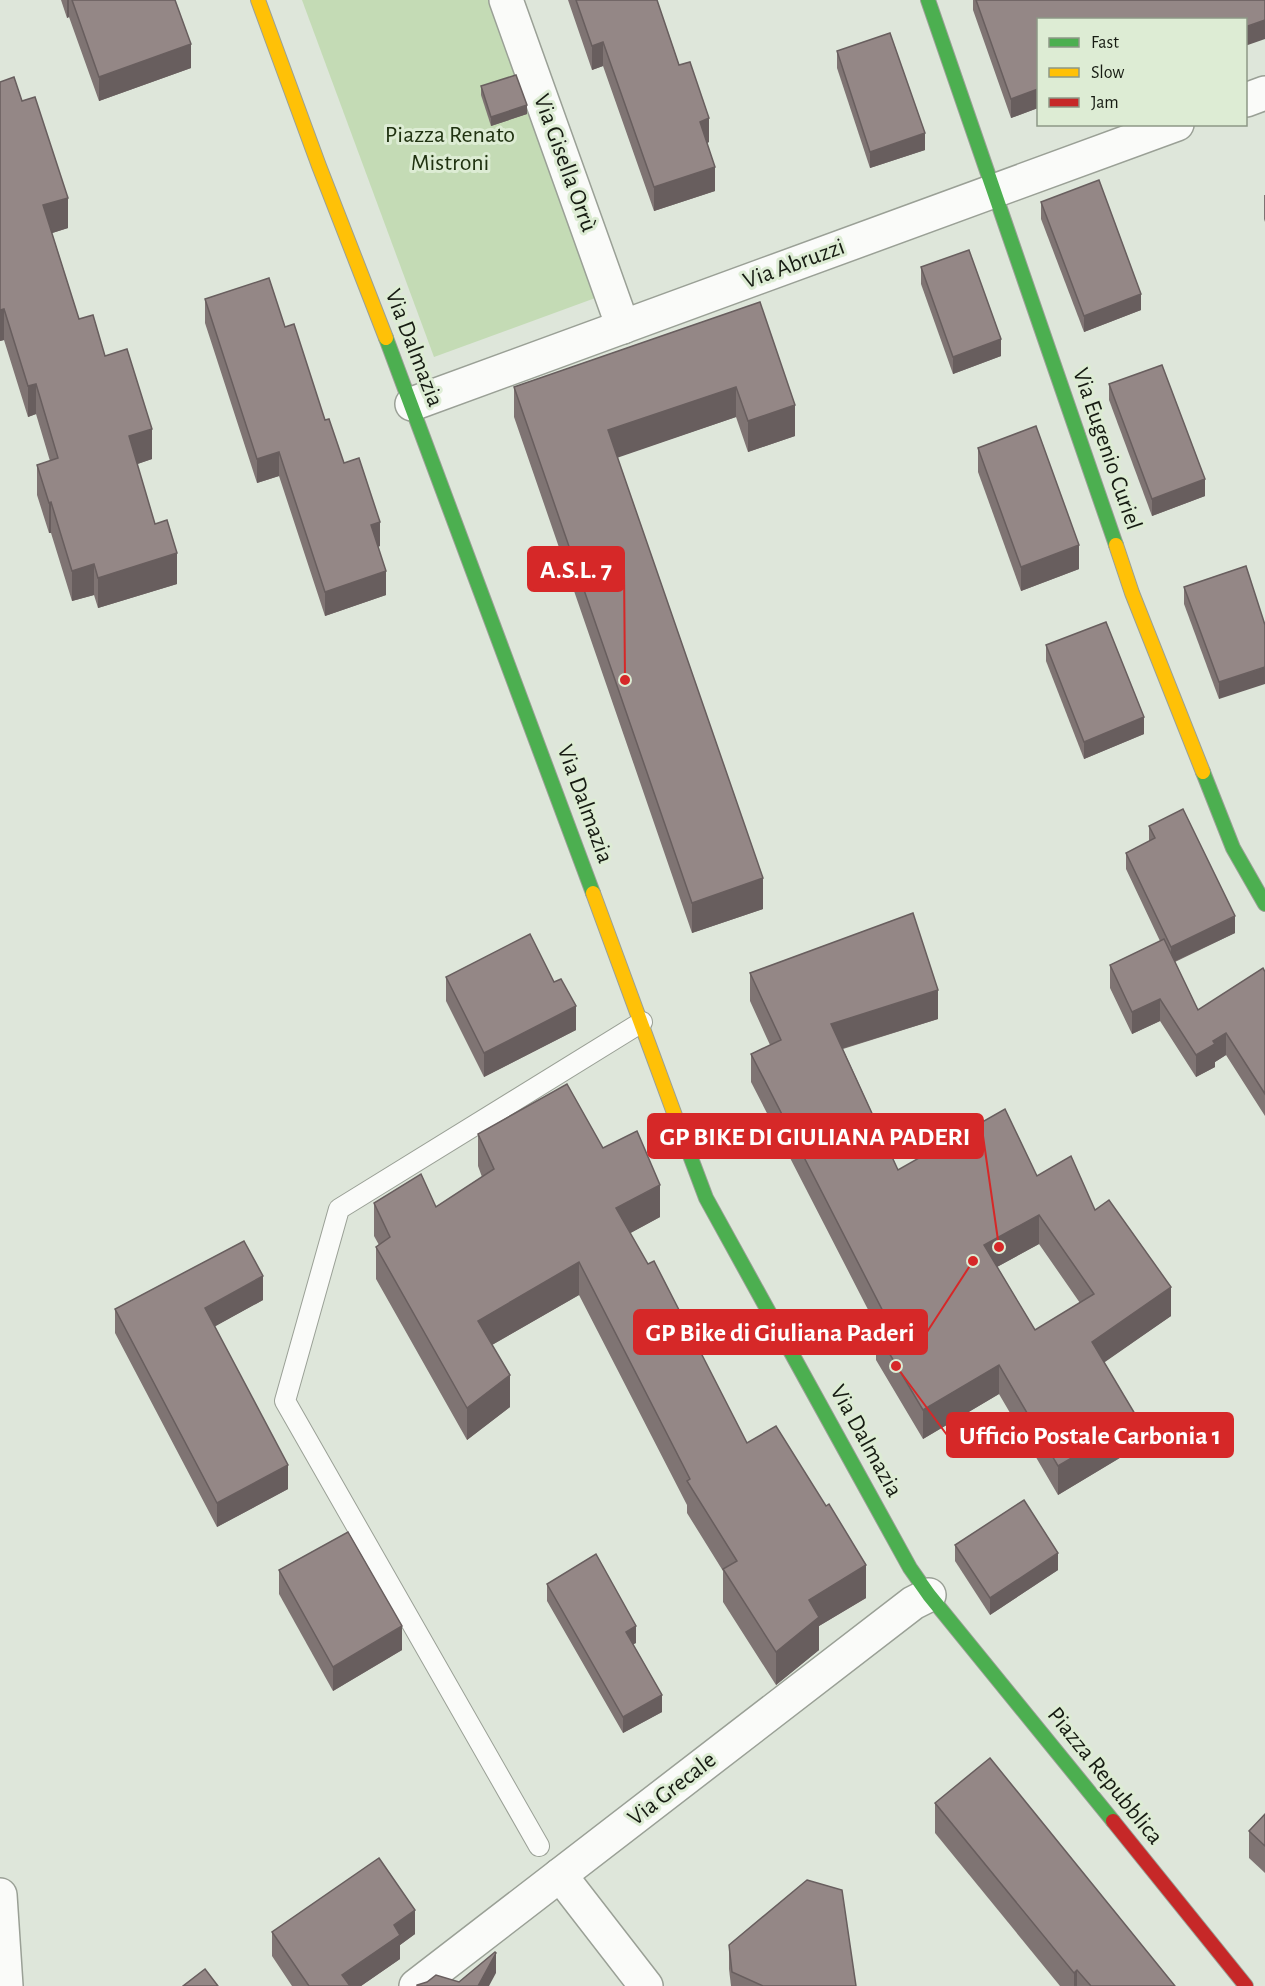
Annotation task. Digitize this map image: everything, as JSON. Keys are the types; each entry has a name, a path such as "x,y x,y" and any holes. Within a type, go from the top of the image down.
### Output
{"street":[{"name":"Via Dalmazia","path":"258,0 319,166 412,404 706,1198 910,1568 929,1595"},
{"name":"Via Gisella Orrù","path":"506,0 623,327"},
{"name":"Via Eugenio Curiel","path":"928,0 1132,593 1233,848 1265,904"},
{"path":"1247,99 1265,93"},
{"name":"Via Abruzzi","path":"412,404 1172,126"},
{"name":"Via Grecale","path":"416,1986 913,1603 929,1595"},
{"name":"Piazza Repubblica","path":"929,1595 1246,1986"},
{"path":"560,1875 646,1986"},
{"path":"0,1894 6,1986"}],"lane":[{"path":"539,1846 285,1401 339,1209 642,1022"}],"green space":[{"name":"Piazza Renato Mistroni","path":"302,0 489,0 598,297 434,357"}],"building":[{"path":"72,0 175,0 191,44 99,77"},
{"path":"576,0 657,0 679,65 690,62 709,118 700,122 715,167 654,187 603,42 592,46"},
{"path":"976,0 1265,0 1265,20 1247,26 1247,18 1037,18 1037,89 1011,99"},
{"path":"890,33 925,133 870,152 837,51"},
{"path":"516,75 527,105 491,117 481,86"},
{"path":"14,77 22,101 35,97 68,198 43,205 79,319 93,315 105,356 127,349 152,429 129,436 155,524 167,520 177,553 98,578 94,564 72,571 37,465 58,458 36,384 28,386 4,309 0,310 0,82"},
{"path":"1099,180 1141,294 1084,316 1041,202"},
{"path":"969,250 1001,339 953,357 921,267"},
{"path":"269,278 285,327 294,324 325,420 329,419 344,463 359,458 380,522 371,525 386,571 325,592 279,452 257,459 205,299"},
{"path":"760,302 795,405 748,421 736,387 608,430 763,878 692,903 514,387"},
{"path":"1162,365 1205,479 1152,499 1109,384"},
{"path":"1036,426 1079,545 1021,567 978,448"},
{"path":"1246,566 1265,625 1265,667 1219,682 1184,587"},
{"path":"1106,622 1144,717 1084,742 1046,645"},
{"path":"1183,809 1235,916 1171,947 1126,853 1155,838 1149,826"},
{"path":"913,913 938,990 831,1024 898,1170 1005,1109 1037,1176 1071,1156 1095,1210 1109,1200 1171,1287 1092,1342 1138,1419 1058,1466 999,1365 923,1410 876,1331 889,1323 751,1054 781,1040 750,973","holes":["1039,1215 1094,1294 1035,1330 984,1245"]},
{"path":"530,934 554,982 561,979 576,1006 484,1053 446,977"},
{"path":"1164,939 1198,1010 1263,968 1265,972 1265,1094 1226,1033 1213,1041 1215,1044 1196,1055 1160,999 1132,1012 1110,965"},
{"path":"567,1084 603,1148 637,1131 660,1185 616,1208 648,1264 654,1261 747,1443 776,1426 826,1506 829,1504 866,1565 809,1600 819,1617 776,1652 723,1569 737,1561 687,1481 690,1479 579,1262 478,1321 510,1375 467,1408 376,1247 390,1237 374,1203 421,1174 436,1207 494,1169 478,1134"},
{"path":"244,1241 263,1276 205,1308 288,1465 217,1503 115,1309"},
{"path":"1024,1500 1058,1553 990,1598 955,1545"},
{"path":"348,1532 402,1626 333,1667 279,1570"},
{"path":"596,1554 636,1626 626,1632 662,1695 623,1717 547,1584"},
{"path":"990,1758 1175,1986 1091,1986 1077,1970 1074,1973 935,1803"},
{"path":"1265,1814 1265,1846 1249,1831"},
{"path":"379,1858 415,1910 394,1925 400,1935 342,1975 350,1986 309,1986 272,1932"},
{"path":"807,1880 842,1890 856,1986 763,1986 732,1972 729,1945"},
{"path":"495,1952 478,1986 417,1986 436,1975 459,1982"},
{"path":"205,1969 218,1986 183,1986"}],"traffic: fast":[{"path":"928,0 1116,545"},
{"path":"386,338 593,893"},
{"path":"1203,772 1233,848 1265,904"},
{"path":"677,1121 706,1198 910,1568 929,1595 1113,1821"}],"traffic: slow":[{"path":"258,0 386,338"},
{"path":"1116,545 1132,593 1203,772"},
{"path":"593,893 677,1121"}],"traffic: jam":[{"path":"1113,1821 1246,1986"}],"place":[{"name":"A.S.L. 7","path":"625,680"},
{"name":"GP BIKE DI GIULIANA PADERI","path":"999,1247"},
{"name":"GP Bike di Giuliana Paderi","path":"973,1261"},
{"name":"Ufficio Postale Carbonia 1","path":"896,1366"}]}
